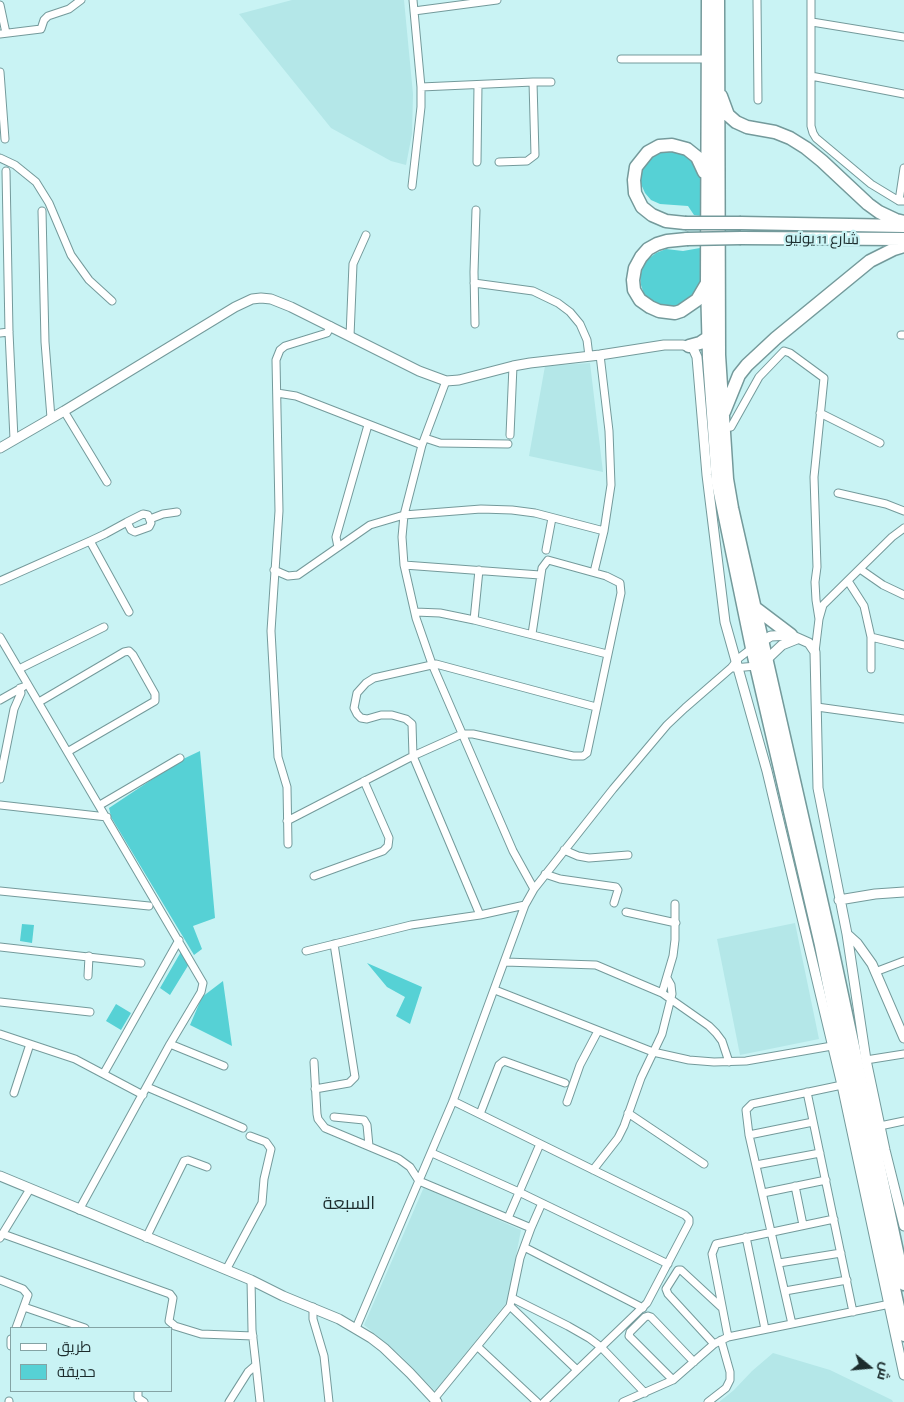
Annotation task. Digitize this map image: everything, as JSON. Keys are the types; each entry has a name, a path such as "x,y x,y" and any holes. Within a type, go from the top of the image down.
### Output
{"highway":[{"path":"708,0 707,283 713,423 718,483 830,939 904,1284"},
{"path":"718,0 719,355 727,480 754,607 757,644"},
{"path":"718,87 728,115 736,122 747,127 775,132 790,138 822,161 878,212 904,224"},
{"name":"شارع 11 يونيو","path":"706,180 697,157 687,149 672,145 659,146 648,152 636,167 634,193 642,207 652,214 666,221 685,224 904,224"},
{"name":"شارع 11 يونيو","path":"707,283 697,300 675,313 659,311 640,300 634,290 633,280 640,256 657,244 667,241 741,238 904,239"},
{"path":"723,415 739,375 747,365 870,261 904,246"},
{"path":"689,346 700,343 709,337"},
{"path":"754,607 794,637"},
{"path":"762,663 821,945 855,1125 904,1335"}],"street":[{"path":"0,5 3,34 41,29 44,20 48,16 69,9 81,0"},
{"path":"412,186 420,121 421,87 413,0"},
{"path":"414,11 497,0"},
{"path":"757,0 758,100"},
{"path":"811,0 811,126 816,138 871,184 902,201 904,168"},
{"path":"812,22 904,37"},
{"path":"621,59 708,58"},
{"path":"0,72 5,139"},
{"path":"811,76 904,94"},
{"path":"499,162 527,161 535,156 533,82"},
{"path":"421,87 551,82"},
{"path":"477,162 478,85"},
{"path":"0,158 21,169 36,182 49,203 71,255 89,280 112,301"},
{"path":"6,171 3,254 14,440"},
{"path":"475,324 476,210"},
{"path":"42,211 45,342 51,418"},
{"path":"350,336 353,264 366,235"},
{"path":"474,282 532,291 558,302 580,324 587,340 589,356"},
{"path":"0,448 235,306 252,299 270,299 331,326 419,371 446,381 459,380 513,366 664,345 694,348 697,357 712,524 725,622 734,666 767,771 832,1046 855,1125"},
{"path":"288,844 287,787 278,757 271,631 279,511 276,360 280,350 285,346 327,333 331,326"},
{"path":"0,333 8,332"},
{"path":"724,428 731,427 759,377 784,351 790,353 824,378 814,477 817,567 816,600 819,619"},
{"path":"594,572 604,531 611,485 611,457 600,355"},
{"path":"510,435 513,366"},
{"path":"446,381 424,442 404,515 402,537 404,565 415,612 432,664 519,864 534,888"},
{"path":"277,393 296,396 368,424 424,442 508,444"},
{"path":"64,411 107,482"},
{"path":"820,413 880,443"},
{"path":"338,547 336,539 368,424"},
{"path":"838,493 886,504 904,511"},
{"path":"274,570 294,577 370,525 404,515 502,509 524,511 604,531"},
{"path":"150,519 163,514 177,512"},
{"path":"0,581 90,541 127,522 143,514 146,514 151,523 149,527 137,532 131,530 127,522"},
{"path":"546,550 552,518"},
{"path":"904,528 892,537 826,601 819,619 815,652 818,788 846,934 866,1060 880,1126 902,1208 904,1226"},
{"path":"90,541 129,612"},
{"path":"287,821 413,756 462,734 473,734 573,756 587,754 620,593 620,583 612,578 552,560 544,563 540,575 532,634"},
{"path":"404,565 540,575"},
{"path":"860,569 883,585 904,595"},
{"path":"474,620 479,570"},
{"path":"848,581 864,606 871,637 870,669"},
{"path":"415,612 440,613 474,620 607,654"},
{"path":"19,669 104,627"},
{"path":"356,1328 432,1153 495,990 525,905 534,888 643,753 668,725 757,644 772,636 794,637 808,643 815,652"},
{"path":"0,637 107,816 203,981 204,986 79,1210"},
{"path":"734,666 762,663 794,637"},
{"path":"871,637 904,645"},
{"path":"38,702 124,652 129,651 133,655 155,694 155,701 69,751"},
{"path":"480,915 413,756 411,746 413,728 409,721 402,716 381,715 367,719 361,718 355,712 356,697 363,686 374,678 432,664 442,665 596,707"},
{"path":"0,700 27,684"},
{"path":"0,779 14,709 21,693 20,688"},
{"path":"816,707 904,719"},
{"path":"100,805 180,758"},
{"path":"314,876 383,851 388,846 389,838 364,781"},
{"path":"0,805 107,816"},
{"path":"564,850 589,858 628,855"},
{"path":"545,874 560,879 616,887 618,890 614,903"},
{"path":"0,891 149,906"},
{"path":"839,900 875,894 904,892"},
{"path":"662,993 673,956 676,923 675,904"},
{"path":"306,950 411,925 480,915 525,905"},
{"path":"626,912 676,923"},
{"path":"846,934 866,955 904,1038"},
{"path":"104,1073 179,940"},
{"path":"315,1089 349,1083 355,1076 334,944"},
{"path":"0,947 89,956 141,964"},
{"path":"88,976 89,956"},
{"path":"875,972 904,961"},
{"path":"505,962 596,966 662,993 716,1033 722,1041 729,1062"},
{"path":"593,1170 618,1138 641,1078 662,1034 672,989 667,978"},
{"path":"495,990 653,1052 702,1062 729,1062 785,1056 832,1046"},
{"path":"0,1002 90,1012"},
{"path":"567,1102 580,1065 598,1031"},
{"path":"0,1034 75,1058 143,1095"},
{"path":"14,1093 30,1044"},
{"path":"170,1044 224,1066"},
{"path":"866,1060 904,1054"},
{"path":"314,1062 317,1114 321,1124 331,1131 405,1162 419,1181 531,1228"},
{"path":"480,1114 499,1065 503,1062 508,1062 565,1083"},
{"path":"792,1324 746,1113 749,1105 842,1085"},
{"path":"148,1087 242,1128"},
{"path":"807,1092 853,1312"},
{"path":"453,1101 687,1217 689,1223 650,1299 643,1308 544,1402"},
{"path":"628,1113 704,1164"},
{"path":"334,1117 364,1120 367,1125 369,1146"},
{"path":"880,1126 904,1121"},
{"path":"750,1135 813,1122"},
{"path":"226,1270 262,1203 264,1179 271,1149 266,1142 250,1136"},
{"path":"508,1218 540,1144"},
{"path":"432,1153 519,1192 668,1264"},
{"path":"756,1165 820,1153"},
{"path":"146,1238 183,1162 188,1160 207,1167"},
{"path":"864,1167 904,1375"},
{"path":"0,1176 251,1280 356,1328 394,1358 435,1401 510,1306 524,1247 542,1203"},
{"path":"763,1193 826,1180"},
{"path":"795,1186 803,1225"},
{"path":"30,1189 1,1236 172,1295 173,1300 168,1316 169,1321 175,1326 201,1334 253,1336"},
{"path":"708,1402 726,1388 730,1380 722,1308 712,1250 716,1244 834,1219"},
{"path":"746,1237 765,1329"},
{"path":"524,1247 643,1308"},
{"path":"779,1263 841,1252"},
{"path":"714,1344 668,1294 666,1289 676,1272 681,1270 722,1308"},
{"path":"0,1280 25,1291 28,1298 16,1327"},
{"path":"251,1280 253,1336 260,1402"},
{"path":"785,1291 847,1280"},
{"path":"512,1298 578,1331 600,1347 645,1393"},
{"path":"623,1402 672,1380 714,1344 724,1338 890,1304"},
{"path":"510,1306 577,1370"},
{"path":"24,1307 82,1327"},
{"path":"313,1307 313,1319 324,1356 328,1402"},
{"path":"672,1380 629,1336 630,1332 645,1317 651,1317 694,1362"},
{"path":"478,1346 536,1402"},
{"path":"229,1402 248,1372 256,1365"},
{"path":"138,1392 138,1398 144,1402"}],"shaded area":[{"path":"292,0 404,0 413,94 412,134 406,165 391,161 331,128 239,14"},
{"path":"590,363 603,472 529,456 545,366"},
{"path":"795,923 819,1039 740,1055 717,939"},
{"path":"424,1187 521,1230 507,1302 435,1391 399,1354 364,1325"},
{"path":"773,1353 830,1370 893,1402 719,1402"}],"green space":[{"path":"667,148 687,152 700,168 701,216 694,215 688,206 660,204 651,200 645,193 641,184 641,174 644,165 649,157"},
{"path":"700,248 701,280 698,291 685,306 667,310 650,302 644,294 640,276 648,259 666,249 683,251"},
{"path":"200,751 215,918 193,926 202,949 194,955 111,817 109,808 181,760"},
{"path":"22,924 34,925 32,943 20,941"},
{"path":"182,950 189,964 170,995 160,988"},
{"path":"367,963 422,987 410,1024 396,1016 405,997 387,987"},
{"path":"223,981 232,1046 190,1025 202,997"},
{"path":"116,1004 131,1013 121,1030 106,1021"}],"district":[{"name":"السبعة","path":"349,1204"}]}
